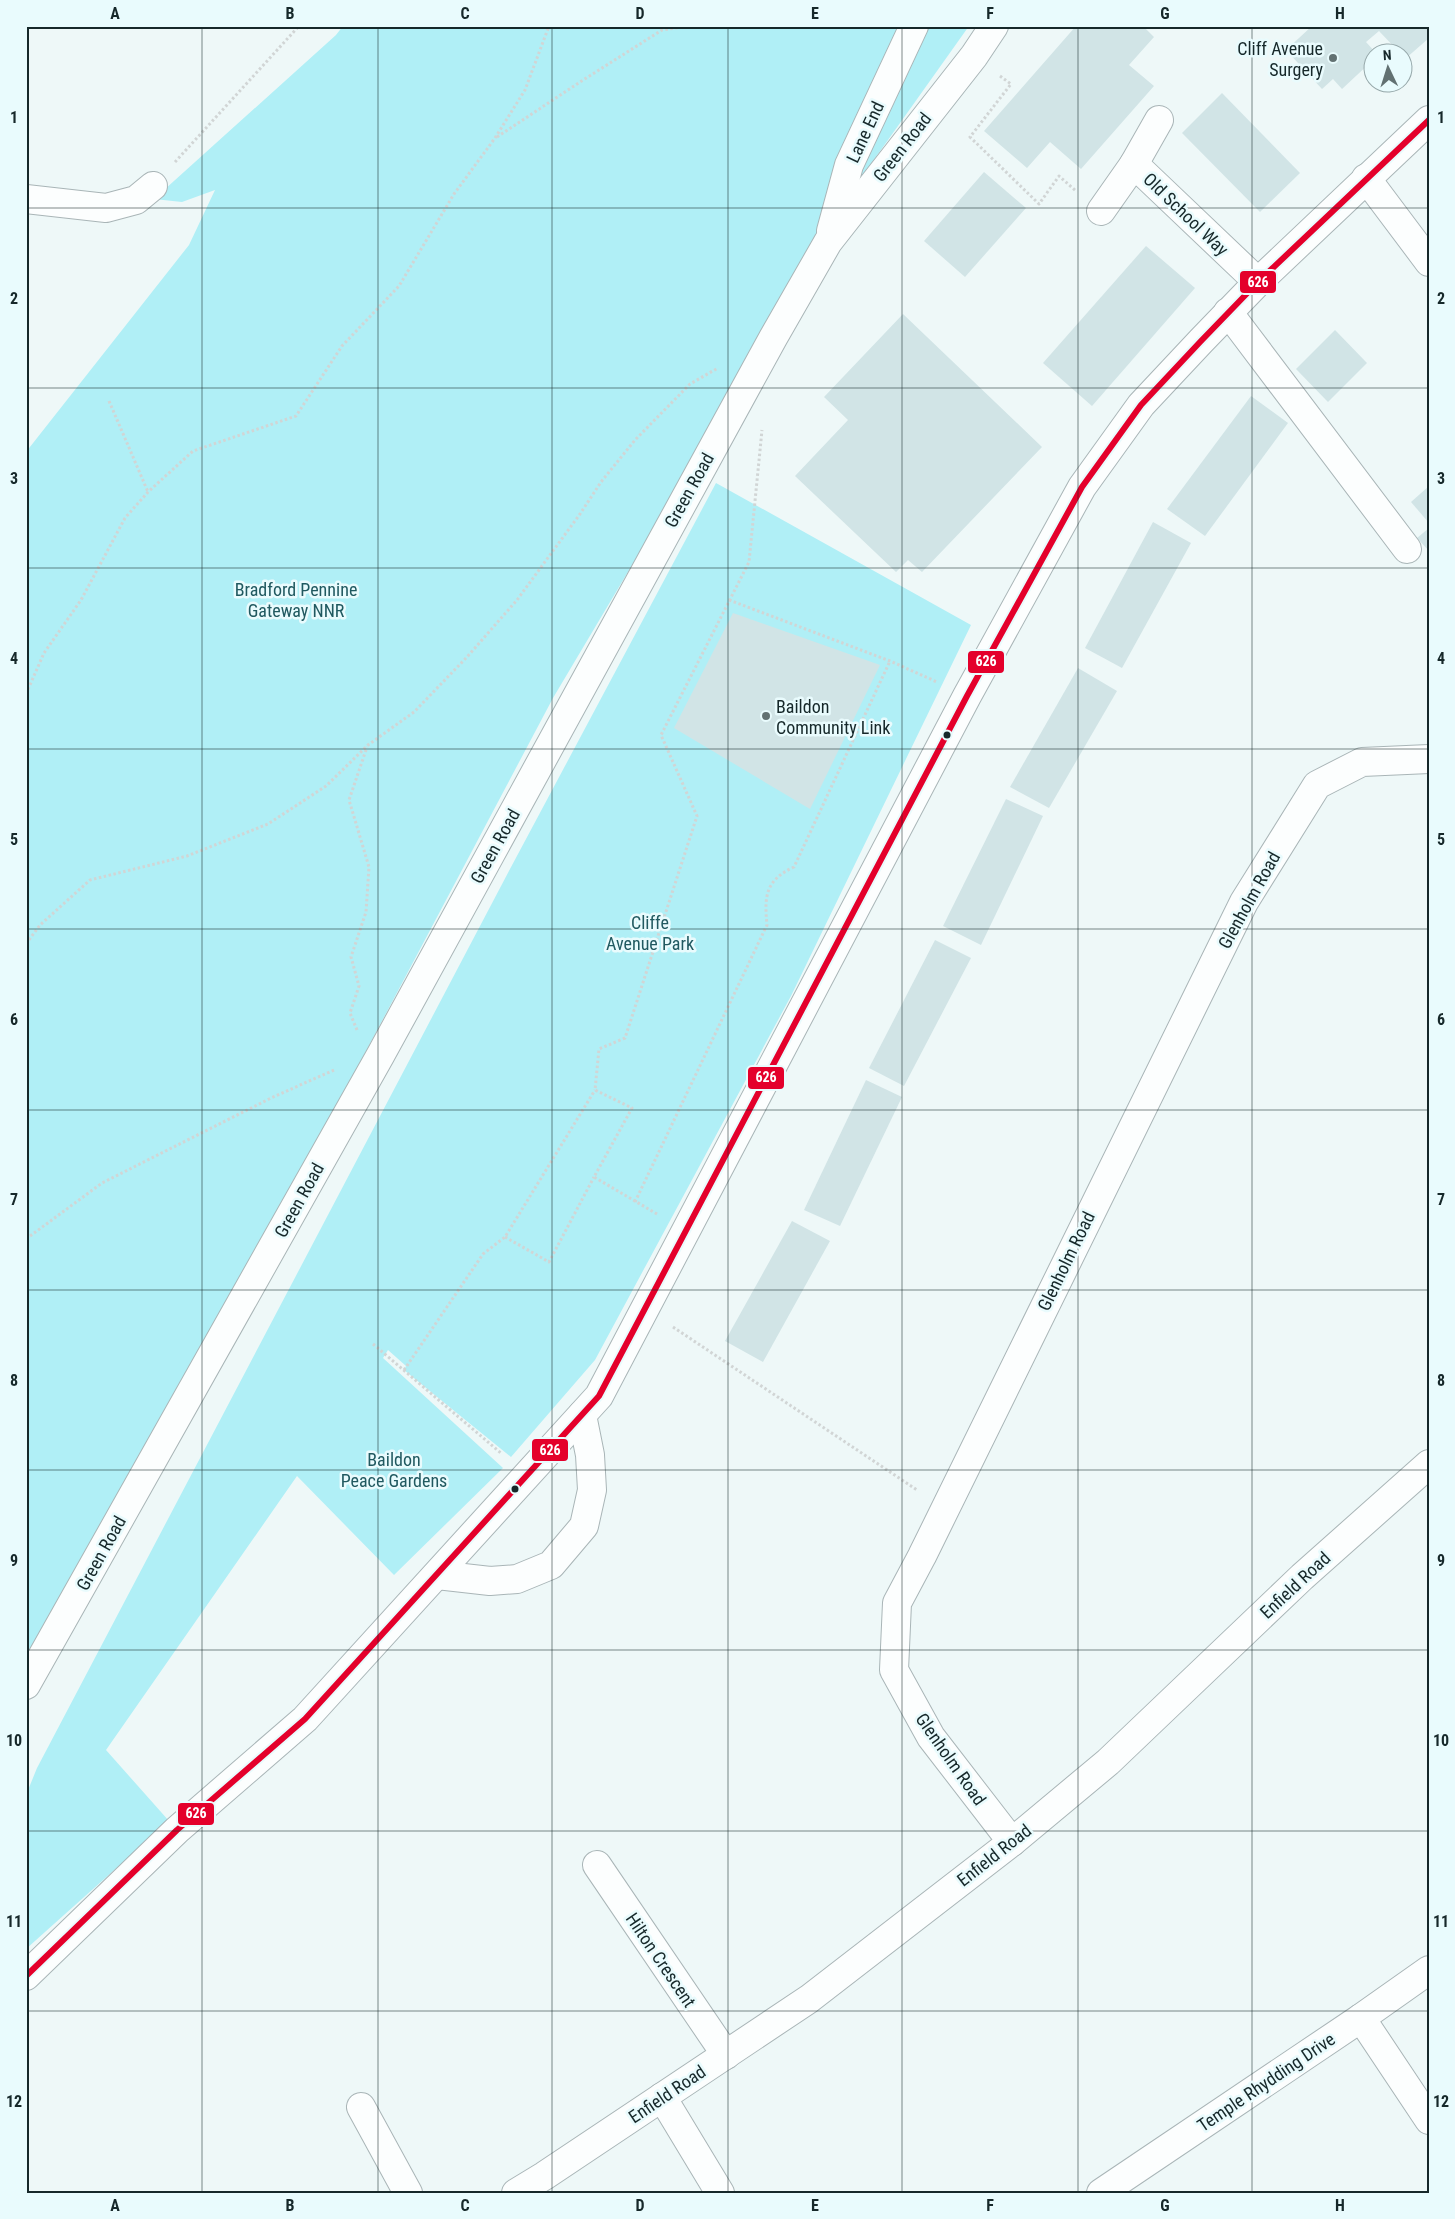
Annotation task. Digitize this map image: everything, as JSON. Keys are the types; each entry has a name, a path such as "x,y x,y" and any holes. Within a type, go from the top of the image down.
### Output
{"street":[{"name":"Lane End","path":"828,242 849,166 914,26"},
{"name":"Green Road","path":"26,1685 380,1056 773,338 828,242 974,56 994,26"},
{"path":"1134,164 1159,120"},
{"path":"26,1976 177,1830 305,1720 599,1396 688,1230 967,696 1082,488 1140,406 1228,312 1366,178 1429,120"},
{"name":"Old School Way","path":"1100,211 1134,164 1258,282"},
{"path":"1366,178 1429,262"},
{"path":"26,199 106,208 136,200 153,186"},
{"path":"1228,312 1407,549"},
{"name":"Glenholm Road","path":"1012,1842 931,1737 894,1670 897,1602 1244,902 1317,785 1362,762 1429,759"},
{"path":"437,1575 490,1581 517,1579 551,1565 584,1526 592,1490 590,1455 582,1416"},
{"name":"Enfield Road","path":"516,2193 809,1999 1012,1842 1108,1762 1302,1577 1429,1464"},
{"name":"Hilton Crescent","path":"597,1864 726,2055"},
{"name":"Temple Rhydding Drive","path":"1101,2193 1429,1970"},
{"path":"1361,2018 1429,2120"},
{"path":"662,2098 720,2193"},
{"path":"361,2107 408,2193"}],"path":[{"path":"153,186 299,26"},
{"path":"26,694 44,653 81,600 125,518 148,492 193,451 296,416 342,346 399,286 454,194 495,138 525,90 549,26"},
{"path":"495,138 662,30 690,26"},
{"path":"1010,84 970,137 1038,204 1060,176 1100,211"},
{"path":"26,944 40,925 90,880 187,856 268,824 326,786 368,745 414,712 468,657 517,600 601,482 635,440 690,384 723,366"},
{"path":"110,401 148,492"},
{"path":"404,1370 483,1254 505,1237 594,1090 599,1049 625,1038 697,816 661,735 749,562 762,423"},
{"path":"729,600 890,661 967,696"},
{"path":"635,1202 767,925 765,906 769,886 782,873 794,867 890,661"},
{"path":"26,1239 110,1179 271,1098 329,1072 380,1056 360,1035 350,1013 359,986 351,957 366,912 369,867 349,800 368,745"},
{"path":"505,1237 549,1262 632,1108 594,1090"},
{"path":"594,1177 635,1202 688,1230"},
{"path":"646,1308 945,1508"},
{"path":"373,1344 527,1476"}],"green space":[{"name":"Bradford Pennine Gateway NNR","path":"343,26 969,26 846,199 553,698 230,1308 26,1672 26,452 189,245 215,190 182,202 154,199 336,35"},
{"name":"Cliffe Avenue Park","path":"716,483 971,625 791,996 595,1360 511,1457 404,1370 406,1366 388,1350 383,1358 503,1468 394,1575 297,1476 106,1750 169,1821 26,1949 26,1795 37,1768 510,869"}],"building":[{"path":"1076,26 1143,26 1154,37 1129,65 1154,86 1081,169 1050,142 1027,168 984,131"},
{"name":"Cliff Avenue Surgery","path":"1312,26 1429,26 1429,38 1412,53 1412,42 1389,42 1379,31 1366,42 1362,42 1362,70 1342,89 1333,79 1322,89 1286,50"},
{"path":"1222,93 1300,173 1260,212 1182,133"},
{"path":"984,172 1026,208 965,277 924,241"},
{"path":"1146,246 1195,288 1092,406 1043,363"},
{"path":"903,314 1042,447 922,572 908,560 896,572 795,476 848,420 824,397"},
{"path":"1335,330 1367,363 1328,402 1296,369"},
{"path":"1251,396 1288,423 1205,536 1167,509"},
{"path":"1429,486 1429,523 1411,502"},
{"path":"1153,522 1191,543 1122,668 1085,648"},
{"path":"1429,528 1429,551 1417,538"},
{"name":"Baildon Community Link","path":"733,613 880,665 810,809 674,728"},
{"path":"1078,668 1117,691 1049,808 1010,787"},
{"path":"1006,799 1043,816 981,945 943,926"},
{"path":"935,940 971,958 904,1086 869,1068"},
{"path":"866,1080 902,1097 840,1226 804,1210"},
{"path":"792,1221 830,1241 763,1362 725,1341"}],"transit line":[{"name":"626","path":"26,1976 177,1830 305,1719 599,1396 967,696 1082,487 1141,405 1201,341 1258,282 1429,120"}],"place":[{"name":"Cliff Avenue Surgery","path":"1333,58"},
{"name":"Baildon Community Link","path":"766,716"}],"park label":[{"name":"Baildon Peace Gardens","path":"394,1469"}]}
